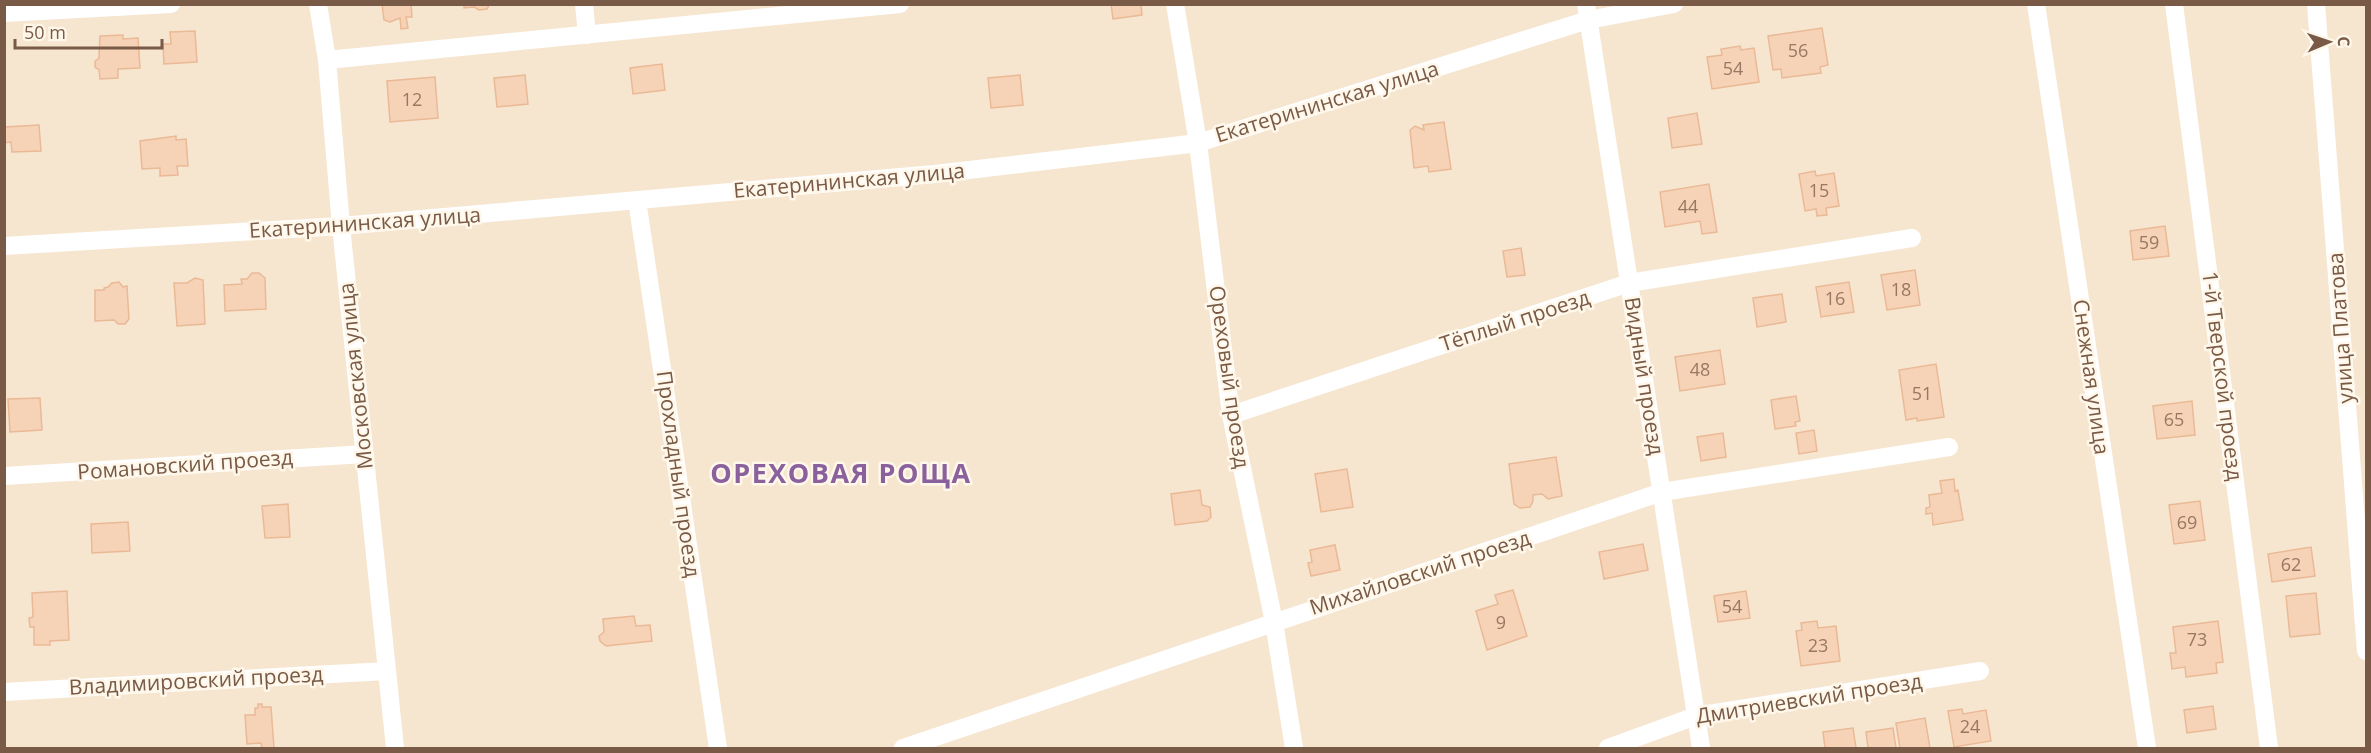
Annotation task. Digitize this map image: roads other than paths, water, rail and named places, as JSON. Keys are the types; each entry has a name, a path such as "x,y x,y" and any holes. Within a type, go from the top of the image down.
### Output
{"street":[{"path":"4,13 171,4"},
{"name":"Московская улица","path":"318,4 327,60 341,226 395,748"},
{"path":"584,4 586,35"},
{"path":"327,60 900,4"},
{"name":"Ореховый проезд","path":"1175,4 1198,143 1231,416 1274,622 1294,748"},
{"name":"Екатерининская улица","path":"4,246 341,226 935,174 1198,143 1587,12 1674,4"},
{"name":"Снежная улица","path":"2037,4 2147,748"},
{"name":"1-й Тверской проезд","path":"2174,4 2269,748"},
{"name":"улица Платова","path":"2316,4 2367,651"},
{"name":"Видный проезд","path":"1587,12 1701,748"},
{"name":"Прохладный проезд","path":"638,200 718,748"},
{"name":"Тёплый проезд","path":"1231,416 1629,284 1912,237"},
{"name":"Михайловский проезд","path":"903,748 1662,492 1949,447"},
{"name":"Романовский проезд","path":"4,476 364,454"},
{"name":"Владимировский проезд","path":"4,692 387,671"},
{"name":"Дмитриевский проезд","path":"1608,748 1696,716 1980,671"}],"district":[{"name":"ОРЕХОВАЯ РОЩА","path":"841,474"}]}
